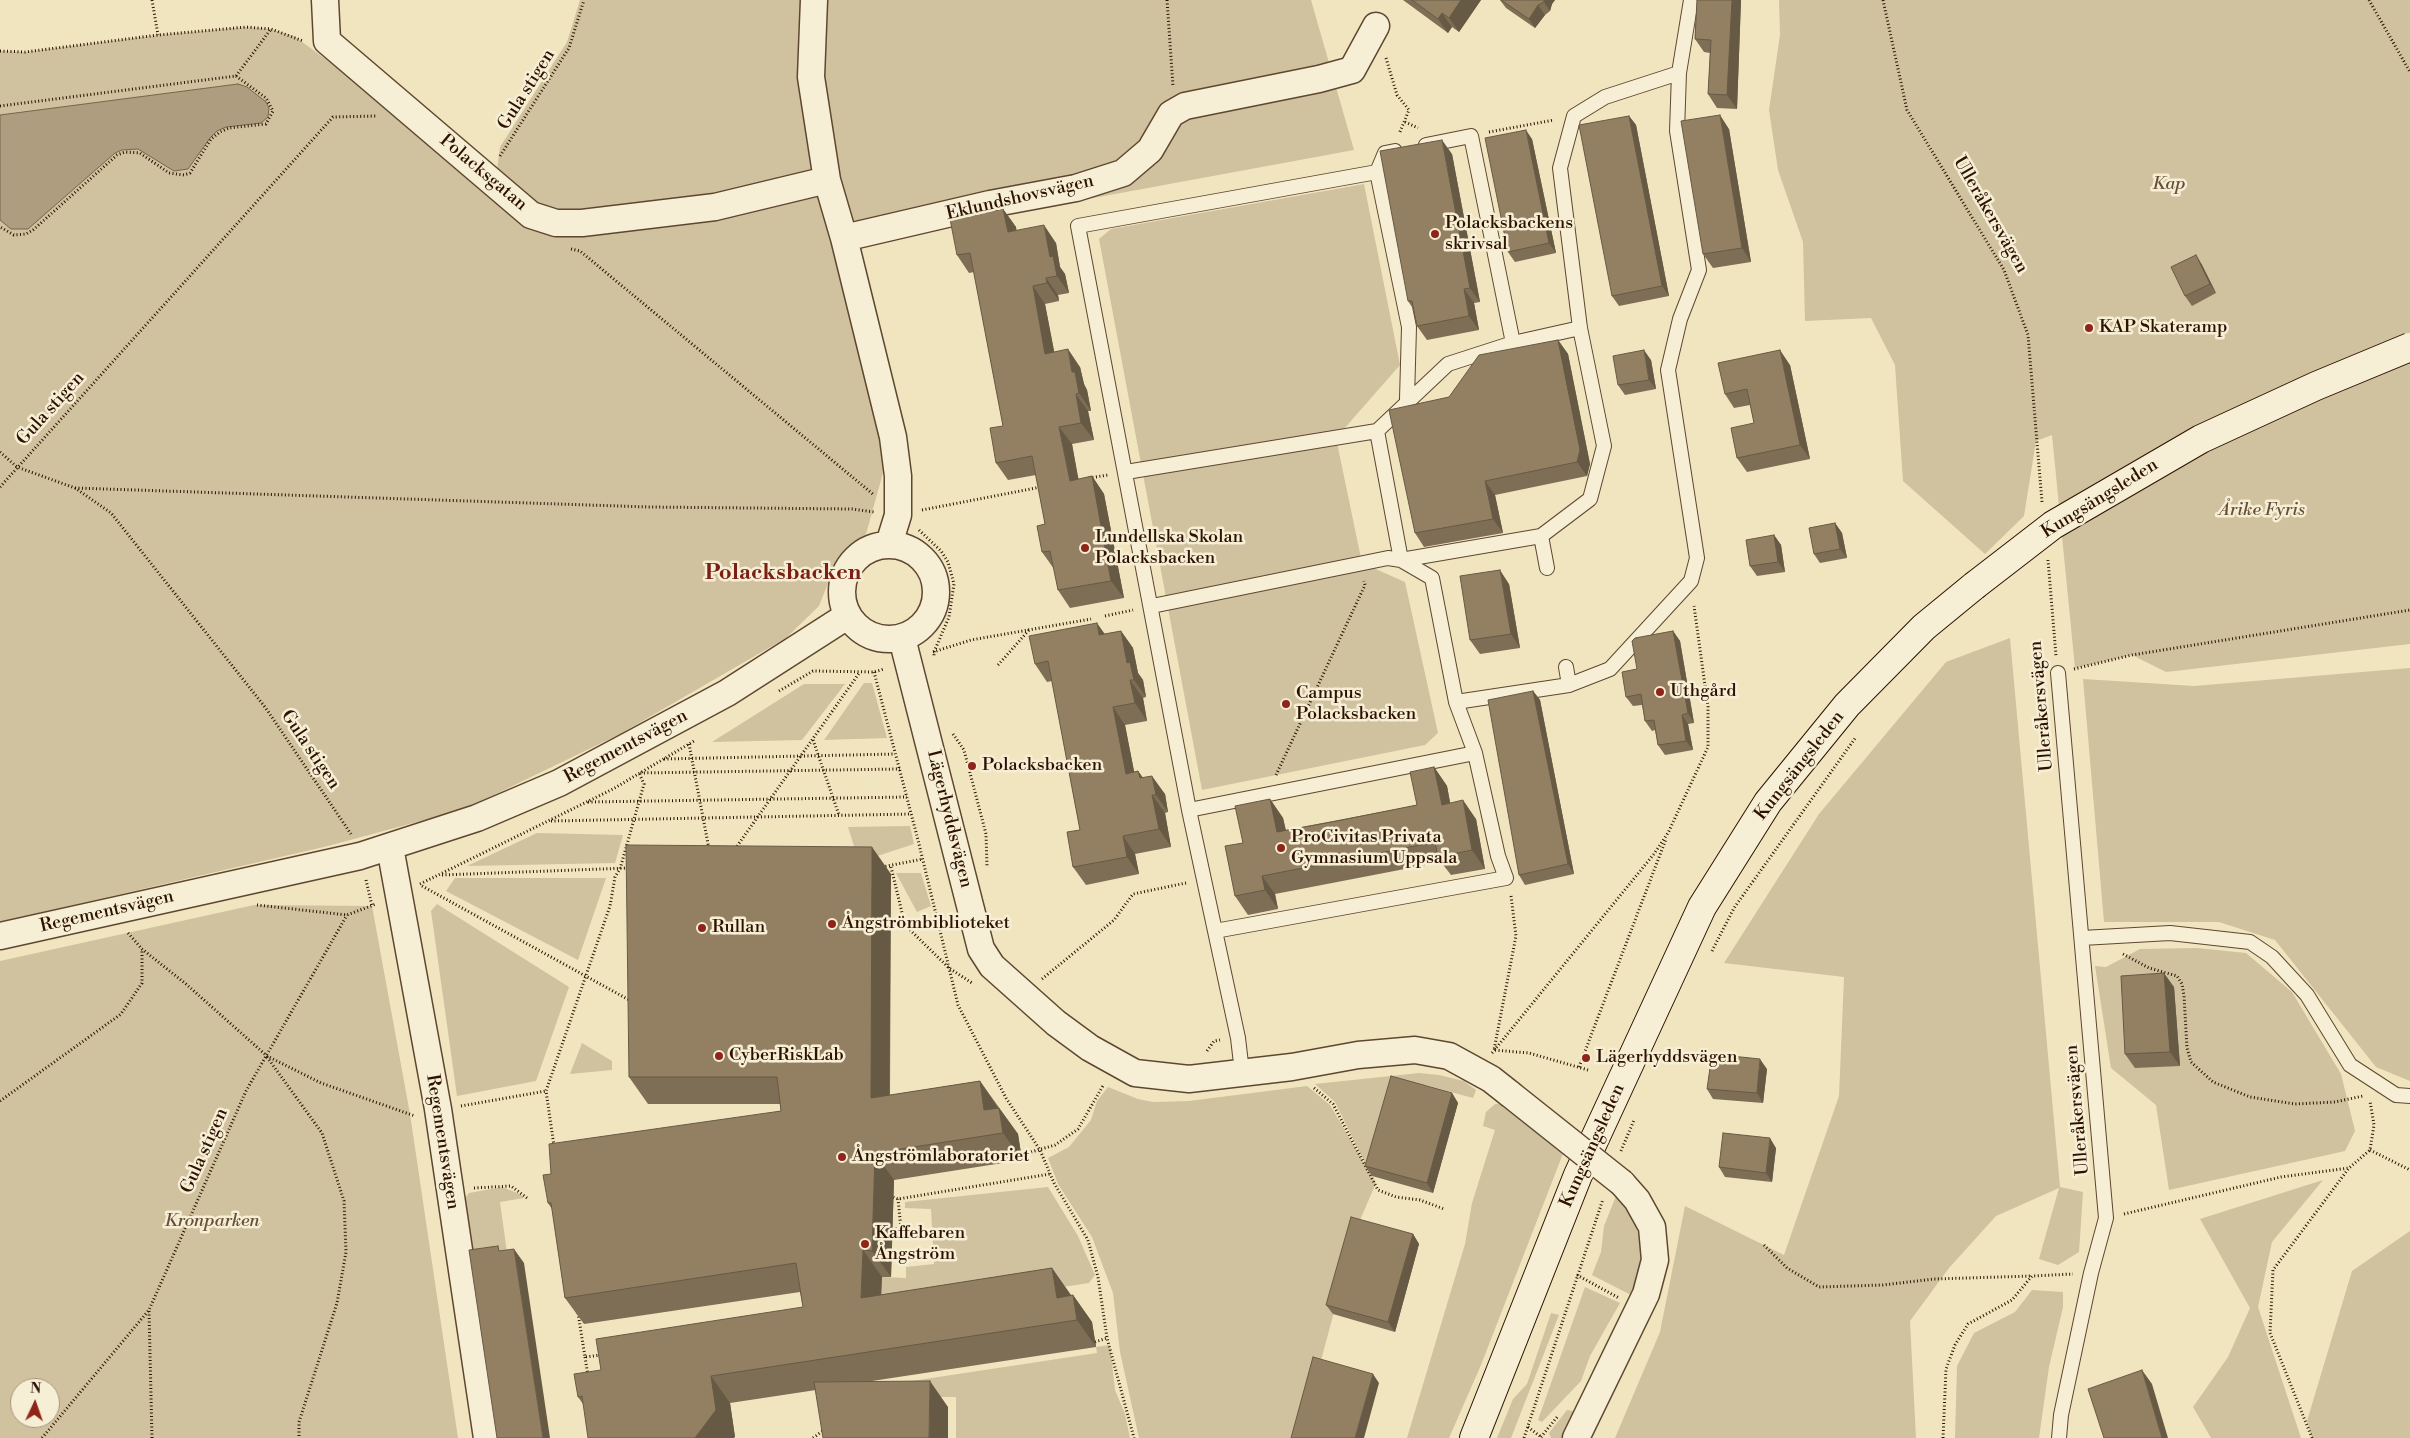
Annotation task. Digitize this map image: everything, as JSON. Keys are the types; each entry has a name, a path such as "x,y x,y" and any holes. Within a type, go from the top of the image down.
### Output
{"main road":[{"name":"Kungsängsleden","path":"1474,1438 1498,1382 1578,1175 1702,907 1768,802 1847,705 1924,627 2053,525 2201,439 2316,386 2410,347"}],"street":[{"name":"Polacksgatan","path":"326,0 327,41 532,215 556,222 582,223 715,207 827,180"},
{"path":"814,0 811,77 827,180 844,238 893,438 898,476 898,515 889,544"},
{"path":"1171,114 1185,106 1319,79 1352,70 1376,26"},
{"name":"Eklundshovsvägen","path":"844,238 990,204 1076,188 1123,173 1150,150 1171,114"},
{"path":"889,544 911,549 924,560 932,572 937,587 936,603 929,618 917,631 905,649 886,640 870,636 848,616 842,599 842,582 849,566 857,557 871,548 889,544"},
{"name":"Regementsvägen","path":"0,936 360,856 477,818 559,783 727,693 848,616"},
{"name":"Lägerhyddsvägen","path":"905,649 981,949 992,966 1022,995 1056,1023 1090,1048 1135,1073 1189,1079 1292,1066 1358,1055 1415,1050 1450,1056 1480,1072 1510,1094 1637,1200 1652,1226 1655,1260 1646,1294 1576,1438"},
{"name":"Regementsvägen","path":"390,847 408,890 430,1114 487,1438"}],"lane":[{"path":"1456,702 1569,685 1610,668 1691,581 1697,558 1668,370 1680,319 1699,270 1677,131 1679,73 1691,0"},
{"path":"1152,606 1388,558 1401,560 1540,536 1590,499 1604,446 1580,328 1560,168 1574,116 1605,97 1679,73"},
{"path":"1407,400 1409,327 1376,172 1385,153 1471,136 1513,343"},
{"path":"1242,1072 1238,1038 1189,810 1152,606 1078,226 1376,172"},
{"path":"1126,472 1376,430 1448,364 1513,343 1580,328"},
{"path":"1215,931 1506,878 1498,856 1475,753 1456,702 1432,578 1401,560 1376,430"},
{"path":"1540,536 1547,568"},
{"path":"1566,667 1569,685"},
{"name":"Ulleråkersvägen","path":"2058,673 2106,1218 2091,1273 2061,1414 2059,1438"},
{"path":"1189,810 1475,753"},
{"path":"2082,938 2170,932 2250,942 2272,957 2306,995 2350,1065 2396,1095 2410,1096"}],"path":[{"path":"152,0 158,35"},
{"name":"Gula stigen","path":"483,174 506,149 569,48 584,0"},
{"path":"1167,0 1173,84 1171,114"},
{"name":"Ulleråkersvägen","path":"1883,0 1907,110 2004,270 2028,335 2042,504"},
{"path":"2369,0 2410,72"},
{"path":"1376,26 1397,95 1409,110 1390,152"},
{"path":"0,51 25,52 158,35 246,27 271,29 294,36 310,46"},
{"path":"236,76 271,29"},
{"path":"0,106 236,76 270,103 273,111 266,124 229,128 220,132 211,139 193,169 184,175 169,173 140,153 125,152 117,154 33,230 26,234 14,235 0,227"},
{"name":"Gula stigen","path":"372,906 360,856 350,833 265,707 111,514 75,488 17,467 333,117 386,116"},
{"path":"1501,129 1537,123"},
{"path":"567,248 580,251 898,515 917,528 941,551 948,562 953,576 954,593 949,617 934,652 934,660"},
{"path":"0,452 17,467 0,487"},
{"path":"1088,479 1126,472"},
{"path":"75,488 610,506 852,509 898,515 1046,487"},
{"name":"Ulleråkersvägen","path":"2047,551 2058,673"},
{"path":"1266,794 1365,584 1362,563"},
{"path":"1578,1067 1668,833 1708,747 1708,707 1691,581"},
{"path":"1104,616 1152,606"},
{"path":"2058,673 2132,655 2410,610"},
{"path":"772,696 813,671 874,672 905,649 934,652 971,640 1091,619"},
{"path":"998,664 1029,630"},
{"path":"729,857 861,672"},
{"path":"874,672 923,860 958,1005 1006,1098 1040,1150 1050,1174 1088,1240 1098,1277 1107,1338 1134,1438"},
{"path":"949,730 964,750 986,834 987,871"},
{"path":"1711,952 1734,908 1859,734"},
{"path":"254,905 347,915 372,906 548,821 639,773 698,739"},
{"path":"813,739 839,815"},
{"path":"689,744 710,856"},
{"path":"664,759 896,754"},
{"path":"639,773 900,769"},
{"path":"554,1148 546,1091 610,906 615,877 620,869 644,784 639,773"},
{"path":"584,802 907,797"},
{"path":"548,821 911,814"},
{"path":"1480,1072 1494,1050 1668,833"},
{"path":"881,867 891,867 923,860"},
{"path":"1022,995 1114,920 1133,894 1188,882 1202,866"},
{"path":"891,867 905,926 949,968 979,988"},
{"path":"439,875 629,868"},
{"path":"1494,1050 1516,936 1514,906 1506,878"},
{"path":"408,890 586,976 638,1004"},
{"name":"Gula stigen","path":"42,1438 149,1310 246,1091 347,915"},
{"path":"118,935 137,931"},
{"path":"127,933 267,1056 322,1133 344,1201 346,1252 337,1303 299,1422 299,1438"},
{"path":"2099,936 2132,959 2149,968 2177,976 2182,984 2184,996 2187,1048 2190,1062 2214,1082 2250,1097 2295,1104 2352,1099 2368,1094 2374,1125 2370,1150 2349,1168 2273,1270 2270,1333 2312,1438"},
{"path":"0,1101 121,1014 142,983 142,948"},
{"path":"1201,1056 1210,1049 1214,1041 1238,1038"},
{"path":"1494,1050 1529,1053 1588,1070"},
{"path":"267,1056 322,1083 430,1114 546,1091"},
{"path":"1021,1155 1054,1145 1078,1129 1106,1081"},
{"path":"1309,1082 1333,1104 1378,1190 1396,1197 1420,1200 1444,1210"},
{"path":"1524,1438 1581,1261 1615,1180 1636,1114"},
{"path":"2370,1150 2410,1170"},
{"path":"2106,1218 2272,1179 2349,1168"},
{"path":"885,1193 898,1199 1050,1174"},
{"path":"468,1189 511,1186 523,1192 527,1198"},
{"path":"892,1229 901,1229 898,1199"},
{"path":"1764,1245 1787,1268 1819,1287 1883,1285 1934,1279 2091,1273"},
{"path":"1577,1275 1624,1301"},
{"path":"1942,1438 1946,1369 1955,1345 1968,1324 2012,1300 2032,1276"},
{"path":"577,1309 589,1384"},
{"path":"149,1310 152,1438"},
{"path":"1559,1315 1562,1323"},
{"path":"1095,1342 1107,1338"},
{"path":"585,1357 603,1354"},
{"path":"1528,1427 1542,1438"},
{"path":"812,1438 828,1428"}],"green space":[{"path":"580,0 1311,0 1354,150 1012,213 844,238 893,437 866,534 838,558 819,606 786,638 620,734 465,809 328,846 0,922 0,51 25,52 158,35 246,27 271,29 294,36 495,183 500,147 567,42"},
{"path":"1779,0 2410,0 2410,644 2166,672 2132,655 2075,668 2052,435 2036,441 2024,516 1985,554 1903,481 1895,365 1871,318 1805,321 1803,242 1778,170 1769,110 1780,35"},
{"path":"1364,184 1400,365 1336,438 1362,563 1405,582 1438,733 1425,745 1202,790 1099,239 1111,229"},
{"path":"2010,638 2060,1187 2083,1192 2079,1252 2058,1265 2039,1259 2059,1188 1996,1216 1949,1268 1910,1321 1916,1438 1615,1438 1660,1332 1685,1206 1784,1255 1839,1096 1844,977 1724,963 1819,814 1946,662"},
{"path":"2410,668 2410,1081 2376,1067 2275,940 2219,922 2104,922 2083,679 2194,686"},
{"path":"864,683 872,683 887,738 824,740"},
{"path":"804,684 845,684 802,740 712,742"},
{"path":"910,826 914,844 859,862 848,827"},
{"path":"537,833 623,835 615,863 467,866"},
{"path":"896,873 921,873 931,906 917,912"},
{"path":"455,878 606,878 578,960 446,891"},
{"path":"437,904 569,987 536,1081 457,1096 431,911"},
{"name":"Kronparken","path":"254,905 372,906 410,1114 458,1438 0,1438 0,961"},
{"path":"2197,948 2246,953 2292,992 2341,1074 2355,1131 2345,1151 2169,1190 2156,1105 2111,1068 2095,966 2106,967 2140,949"},
{"path":"582,1043 612,1061 612,1070 570,1074"},
{"path":"1419,1073 1439,1075 1464,1081 1476,1090 1473,1098 1425,1085 1423,1093 1372,1176 1376,1183 1357,1227 1300,1438 1139,1438 1120,1352 1113,1293 1092,1237 1058,1184 1048,1158 1069,1147 1091,1120 1097,1101 1108,1087 1138,1099 1153,1102 1189,1101 1307,1086 1330,1105 1371,1175 1335,1102 1315,1084"},
{"path":"1507,1103 1564,1151 1481,1365 1449,1438 1407,1438 1465,1244 1472,1203 1495,1130 1483,1126 1486,1112 1495,1104"},
{"path":"2323,1180 2272,1242 2258,1307 2301,1438 2211,1438 2193,1407 2228,1357 2250,1308 2200,1219"},
{"path":"502,1187 520,1194 524,1198 500,1202 508,1260 475,1265 463,1201 469,1193"},
{"path":"1048,1187 1078,1236 1095,1275 1089,1283 871,1316 881,1295 882,1277 906,1278 906,1267 934,1264 931,1209 905,1208 905,1202"},
{"path":"1616,1196 1631,1213 1642,1244 1641,1273 1633,1296 1592,1275 1601,1252 1604,1226"},
{"path":"2410,1231 2410,1438 2312,1438 2307,1421 2352,1271"},
{"path":"1585,1287 1620,1303 1590,1356 1581,1381 1542,1422 1538,1420"},
{"path":"2032,1290 2063,1292 2063,1307 2049,1367 2039,1438 1955,1438 1957,1366 1974,1333 2015,1312"},
{"path":"1551,1313 1559,1315 1511,1438 1497,1438 1513,1399 1527,1384"},
{"path":"1110,1345 1115,1390 1125,1414 1130,1438 956,1438 956,1397 891,1397 892,1384 1097,1353 1096,1347"},
{"path":"1567,1410 1573,1411 1575,1415 1563,1438 1551,1438 1549,1433"}],"shaded area":[{"path":"238,84 247,87 266,102 269,108 268,117 261,123 226,127 217,131 188,169 174,171 138,149 122,150 115,153 28,229 11,229 0,220 0,115"}],"building":[{"path":"1412,0 1461,0 1449,18 1442,13 1438,19"},
{"path":"1501,0 1544,0 1544,2 1538,5 1529,19"},
{"path":"1697,0 1732,0 1727,95 1708,94 1711,40 1695,39"},
{"path":"1720,115 1742,248 1703,254 1681,121"},
{"path":"1629,116 1662,286 1612,296 1579,125"},
{"path":"1526,130 1549,243 1508,252 1485,138"},
{"name":"Polacksbackens skrivsal","path":"1442,140 1470,288 1464,289 1469,316 1417,326 1412,301 1408,301 1380,151"},
{"path":"1003,209 1008,232 1044,225 1050,257 1053,256 1057,276 1046,278 1047,283 1033,286 1045,354 1068,349 1072,372 1075,372 1079,393 1076,394 1081,423 1059,427 1070,481 1092,476 1111,581 1058,590 1050,551 1042,552 1037,526 1045,524 1032,456 996,463 990,428 1003,426 970,253 957,255 950,219"},
{"path":"2196,255 2210,284 2185,296 2171,267"},
{"path":"1558,340 1580,450 1577,462 1485,481 1493,519 1415,533 1389,410 1449,397 1479,355"},
{"path":"1644,350 1649,380 1618,385 1613,356"},
{"path":"1780,350 1800,445 1737,458 1731,428 1754,423 1747,389 1725,394 1718,363"},
{"path":"1835,523 1840,549 1814,554 1809,528"},
{"path":"1774,535 1778,562 1750,566 1746,540"},
{"path":"1500,570 1511,634 1470,640 1460,576"},
{"path":"1097,623 1099,635 1121,631 1127,663 1130,662 1134,680 1130,680 1135,703 1113,707 1126,774 1138,771 1140,778 1152,776 1156,795 1152,795 1159,829 1123,836 1127,857 1073,867 1067,832 1080,830 1048,661 1035,664 1029,636"},
{"name":"Uthgård","path":"1673,631 1688,713 1682,715 1686,741 1658,745 1654,720 1645,721 1641,694 1626,697 1622,672 1637,669 1632,641 1635,638"},
{"path":"1533,691 1568,864 1519,875 1488,700"},
{"path":"1434,767 1442,805 1463,800 1472,850 1438,857 1435,842 1262,876 1265,890 1235,896 1225,846 1243,843 1235,806 1270,799 1277,832 1337,821 1417,805 1410,772"},
{"name":"Ångströmlaboratoriet","path":"626,845 872,847 871,1098 980,1081 984,1110 999,1108 1003,1133 875,1153 872,1251 863,1250 861,1298 1052,1268 1057,1298 1073,1295 1077,1320 711,1376 716,1410 695,1438 588,1438 582,1396 578,1397 574,1374 601,1370 596,1339 803,1307 796,1263 565,1298 551,1203 548,1203 543,1175 551,1174 549,1144 781,1111 777,1077 629,1077"},
{"path":"2164,973 2170,1052 2125,1054 2121,976"},
{"path":"1712,1054 1760,1059 1757,1093 1707,1089"},
{"path":"1391,1076 1452,1093 1427,1183 1365,1166"},
{"path":"1723,1133 1770,1138 1766,1173 1719,1167"},
{"path":"1351,1217 1413,1234 1388,1322 1326,1305"},
{"path":"498,1246 499,1251 514,1249 543,1438 497,1438 469,1250"},
{"path":"1313,1357 1373,1374 1355,1438 1291,1438"},
{"path":"2142,1370 2162,1438 2104,1438 2088,1389"},
{"path":"930,1381 929,1438 823,1438 814,1382"}],"place":[{"name":"Polacksbackens skrivsal","path":"1435,234"},
{"name":"KAP Skateramp","path":"2089,328"},
{"name":"Lundellska Skolan Polacksbacken","path":"1085,548"},
{"name":"Uthgård","path":"1660,692"},
{"name":"Campus Polacksbacken","path":"1286,704"},
{"name":"Polacksbacken","path":"972,766"},
{"name":"ProCivitas Privata Gymnasium Uppsala","path":"1281,848"},
{"name":"Ångströmbiblioteket","path":"832,924"},
{"name":"Rullan","path":"702,928"},
{"name":"CyberRiskLab","path":"719,1056"},
{"name":"Lägerhyddsvägen","path":"1586,1058"},
{"name":"Ångströmlaboratoriet","path":"842,1157"},
{"name":"Kaffebaren Ångström","path":"865,1244"}],"district":[{"name":"Polacksbacken","path":"783,574"}],"park label":[{"name":"Kap","path":"2169,185"},
{"name":"Årike Fyris","path":"2262,511"}]}
